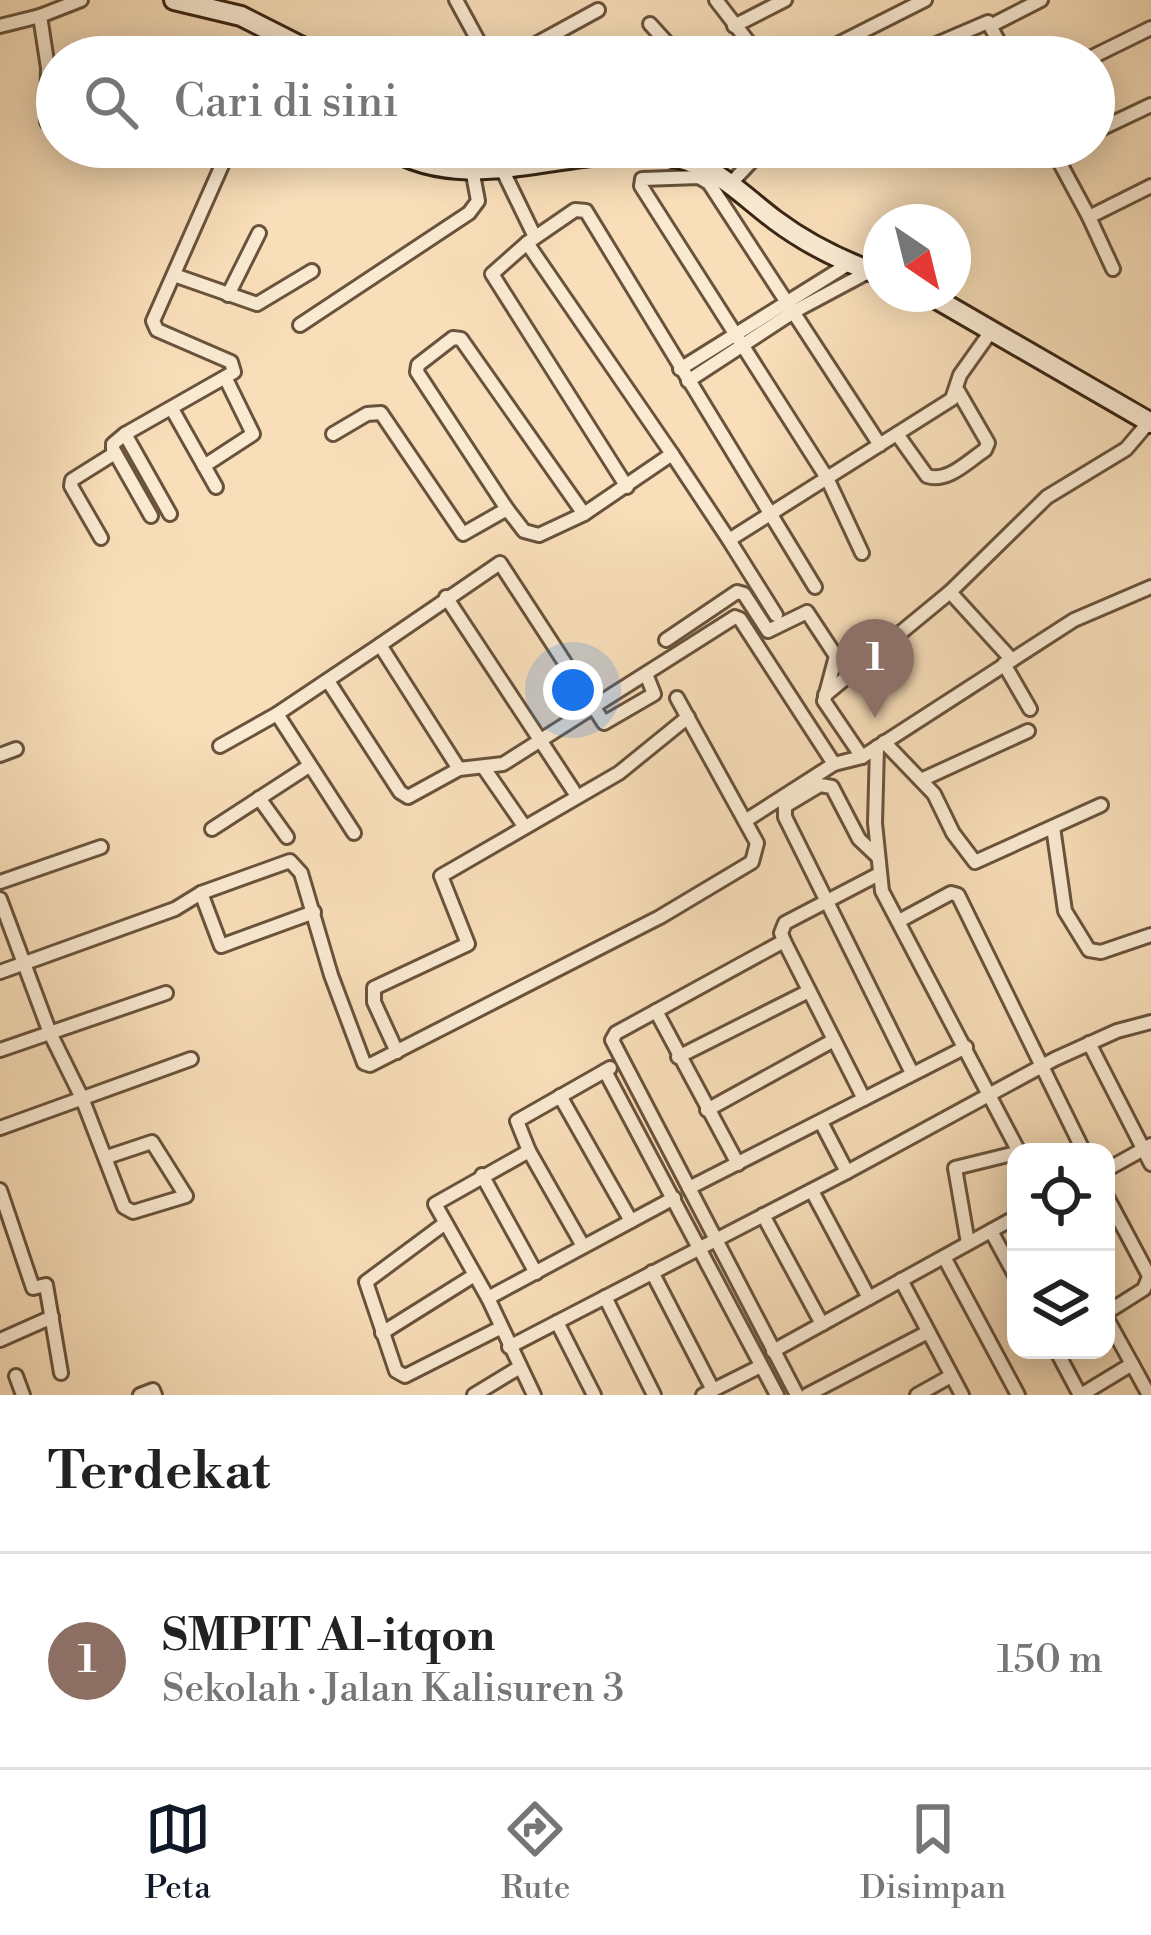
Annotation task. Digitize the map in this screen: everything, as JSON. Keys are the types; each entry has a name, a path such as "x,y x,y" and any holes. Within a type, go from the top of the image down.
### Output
{"main road":[{"path":"174,0 206,3 281,36"},
{"path":"432,168 486,168"},
{"path":"709,169 776,220 863,268"},
{"path":"960,312 1150,423"}],"street":[{"path":"0,26 81,0"},
{"path":"456,0 476,36"},
{"path":"716,0 742,36"},
{"path":"734,26 785,0"},
{"path":"854,36 925,0"},
{"path":"957,36 982,23 992,25 1017,5 1041,0"},
{"path":"550,36 598,10"},
{"path":"40,16 43,36"},
{"path":"650,24 661,36"},
{"path":"992,25 997,36"},
{"path":"1115,46 1151,28"},
{"path":"1115,122 1151,105"},
{"path":"151,516 113,443 235,372 230,362 154,326 221,168"},
{"path":"501,168 531,240 776,615"},
{"path":"732,182 745,168"},
{"path":"1065,168 1113,268"},
{"path":"300,325 469,213 478,200 472,169"},
{"path":"862,553 827,478 640,182 656,176 699,177 709,183 880,445"},
{"path":"1089,217 1150,188"},
{"path":"627,487 494,278 493,272 531,240 575,210 586,211 815,587"},
{"path":"228,296 259,233"},
{"path":"684,375 850,263"},
{"path":"173,275 257,304 312,271"},
{"path":"791,305 863,278"},
{"path":"729,540 952,399 960,375 992,330"},
{"path":"584,514 460,339 453,338 418,365 417,372 507,509 531,536 584,514 672,454"},
{"path":"204,466 253,434 226,379"},
{"path":"897,434 927,476 935,479 985,450 988,443 958,391"},
{"path":"172,409 216,487"},
{"path":"333,434 367,414 381,413 464,534 507,509"},
{"path":"825,695 950,592 1047,497 1126,449 1150,423"},
{"path":"125,434 170,514"},
{"path":"101,538 71,486 72,480 115,453"},
{"path":"220,746 328,681 497,563 504,566 605,724 654,694 646,674"},
{"path":"745,821 834,764 862,757 1074,620 1151,587"},
{"path":"666,640 737,592 744,594 768,631 807,612 836,656 825,695 827,708 862,757"},
{"path":"950,592 1008,662 1030,709"},
{"path":"446,597 573,790"},
{"path":"328,681 404,796 412,796 459,769 503,764 730,619 740,619 834,764"},
{"path":"380,646 459,769"},
{"path":"0,972 176,909 201,893 290,861 301,873 331,975 364,1063 370,1065 745,869 757,853 757,843 677,698"},
{"path":"277,714 354,833"},
{"path":"397,1052 374,1002 374,988 468,944 442,876 599,786 688,717"},
{"path":"921,780 1028,731"},
{"path":"880,744 934,794 952,833 975,862 1101,805"},
{"path":"880,744 878,856 883,891 1013,1143"},
{"path":"0,755 16,749"},
{"path":"212,829 309,766"},
{"path":"484,769 522,823"},
{"path":"878,856 859,839 832,788 820,785 784,806 785,817 912,1073"},
{"path":"260,799 287,837"},
{"path":"1052,827 1065,910 1089,950 1101,952 1151,935"},
{"path":"0,882 101,847"},
{"path":"864,1099 781,932 785,923 879,874"},
{"path":"201,893 221,946 314,912"},
{"path":"899,922 951,893 958,895 1080,1143"},
{"path":"0,899 50,1033 127,1210 186,1196 154,1143 146,1141 106,1156"},
{"path":"784,941 616,1033 612,1040 614,1066 674,1198 707,1242 797,1395"},
{"path":"679,1057 808,991"},
{"path":"0,1051 166,993"},
{"path":"656,1011 738,1164"},
{"path":"509,1346 1089,1043 1118,1031 1149,1029"},
{"path":"707,1110 834,1040"},
{"path":"1089,1043 1147,1147 1151,1164"},
{"path":"689,1188 965,1047"},
{"path":"0,1128 191,1059"},
{"path":"583,1246 517,1121 614,1066"},
{"path":"614,1066 689,1188 707,1242 776,1395"},
{"path":"560,1096 631,1221"},
{"path":"821,1122 847,1172"},
{"path":"1115,1165 1147,1147"},
{"path":"529,1151 436,1203 533,1395"},
{"path":"968,1243 955,1168 1007,1155"},
{"path":"482,1174 536,1274"},
{"path":"0,1190 33,1288 46,1285 62,1373"},
{"path":"812,1191 869,1298"},
{"path":"488,1298 674,1198"},
{"path":"1115,1211 1150,1273 1144,1289 1115,1309"},
{"path":"764,1215 822,1324"},
{"path":"773,1351 1007,1222"},
{"path":"444,1224 366,1282 396,1371 401,1376 408,1374 500,1328"},
{"path":"991,1231 1007,1260"},
{"path":"944,1257 1018,1395"},
{"path":"652,1272 708,1393 761,1366"},
{"path":"382,1333 473,1276"},
{"path":"901,1280 962,1395"},
{"path":"605,1297 655,1395"},
{"path":"0,1340 52,1317"},
{"path":"556,1322 594,1395"},
{"path":"807,1395 928,1332"},
{"path":"1115,1332 1149,1395"},
{"path":"1061,1359 1080,1395 1135,1369"},
{"path":"474,1395 520,1367"},
{"path":"16,1376 23,1395"},
{"path":"917,1395 952,1376"},
{"path":"140,1395 153,1390 155,1395"}],"place":[{"name":"SMPIT Al-itqon","path":"875,718"}]}
